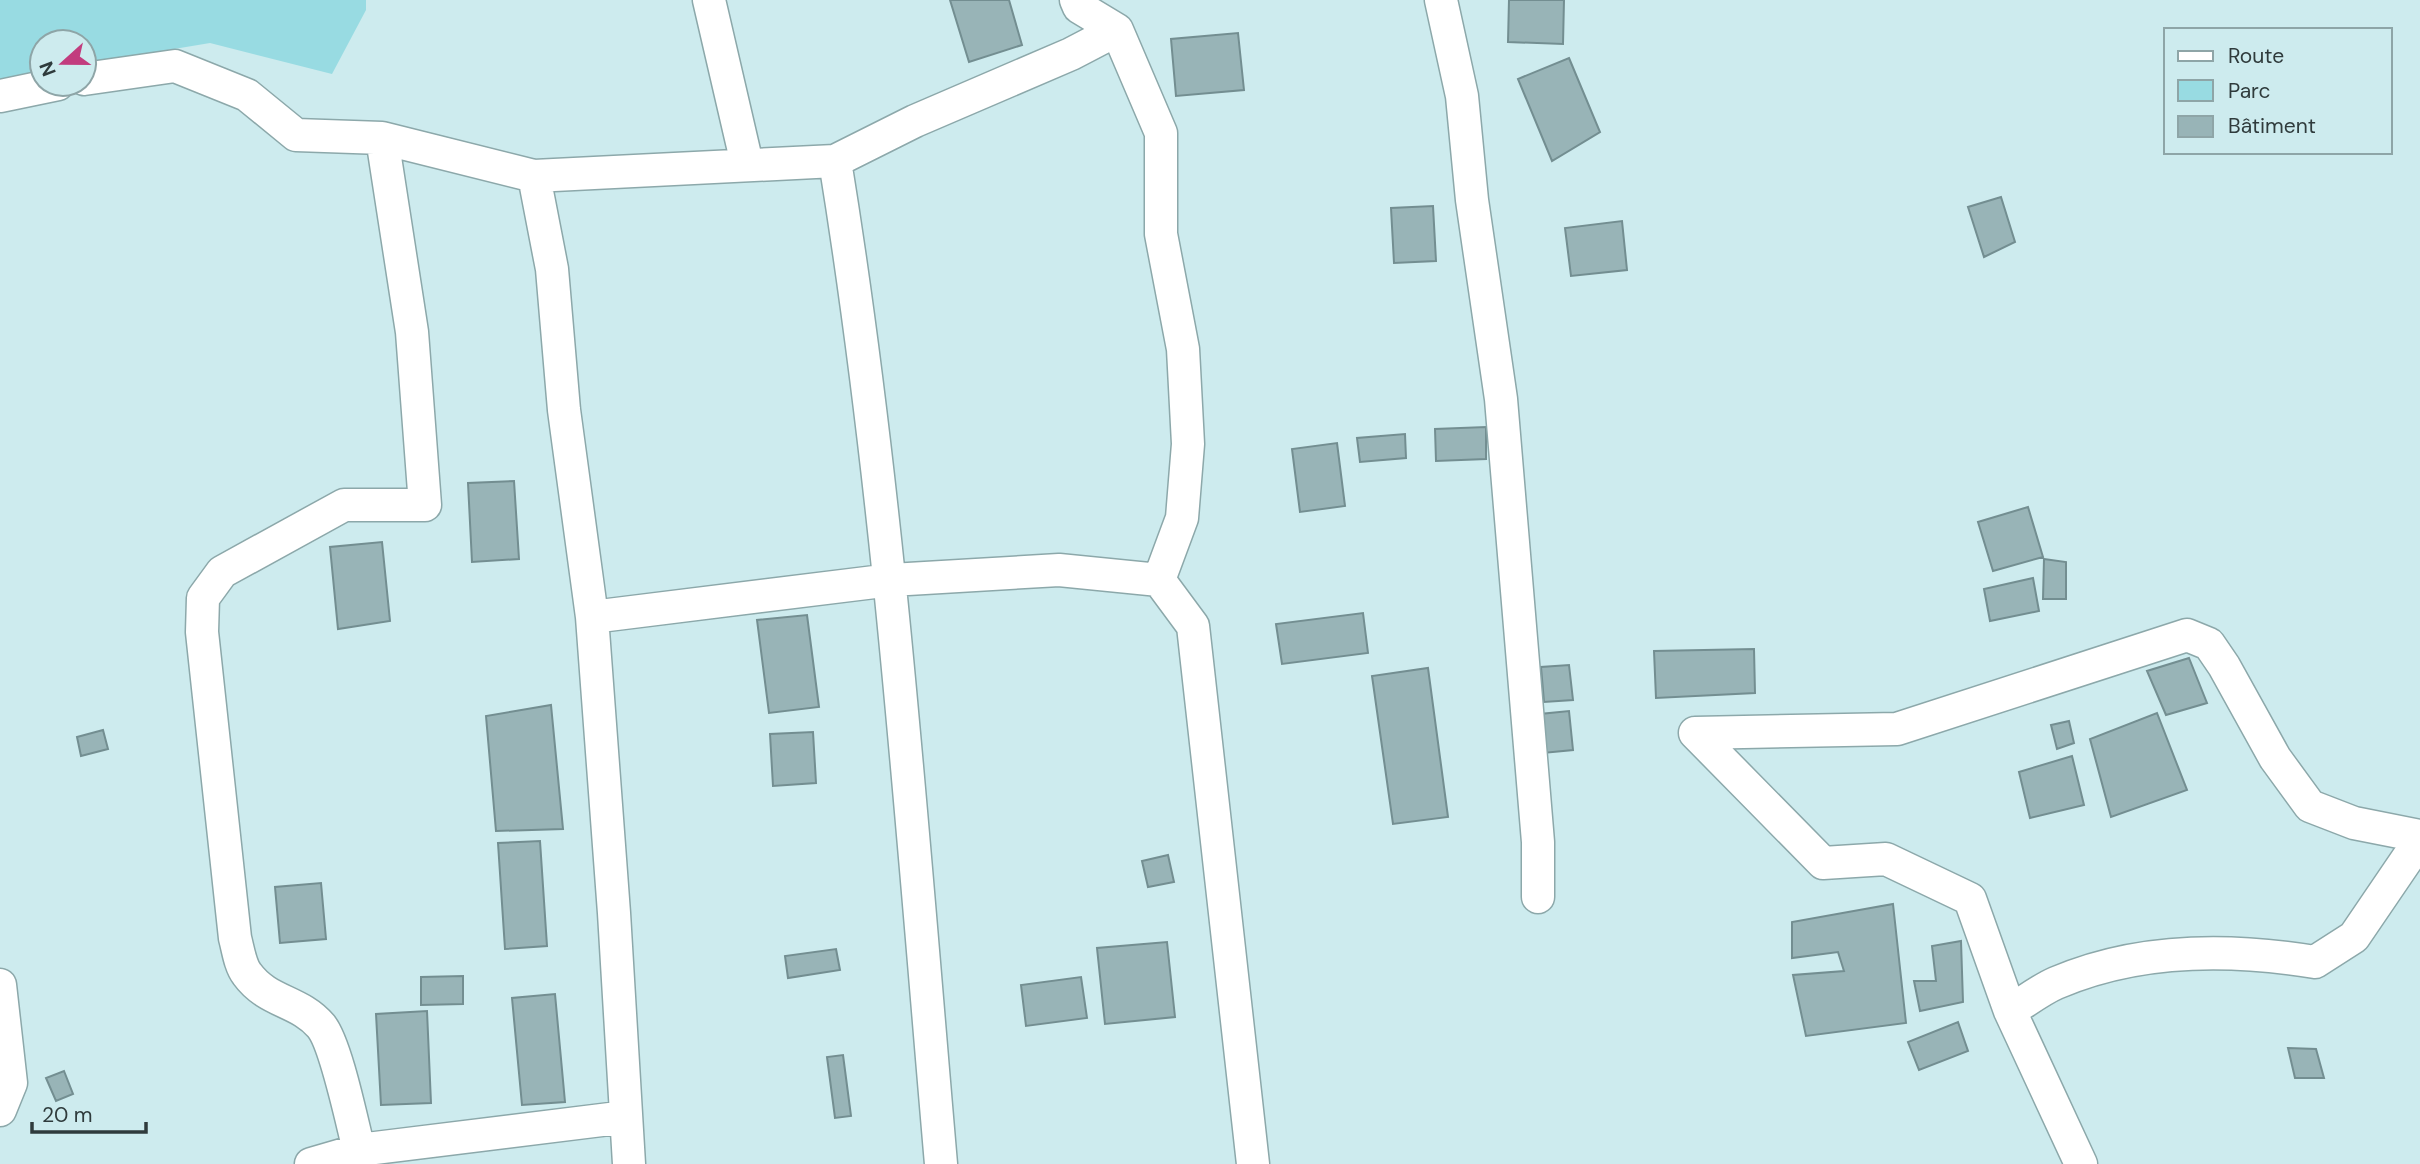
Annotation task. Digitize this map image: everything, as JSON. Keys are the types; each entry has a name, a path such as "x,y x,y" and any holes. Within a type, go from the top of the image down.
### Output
{"street":[{"path":"709,0 747,164"},
{"path":"1076,0 1079,7 1117,30 1161,134 1161,233 1183,349 1188,444 1182,518 1159,580"},
{"path":"1441,0 1462,96 1472,200 1501,399 1538,842 1538,897"},
{"path":"98,77 174,66 247,95 296,135 382,138 534,176 835,161 915,121 1072,54 1117,30"},
{"path":"0,96 28,90"},
{"path":"359,1150 333,1052 323,1028 304,1010 264,993 245,972 235,938 202,632 203,598 222,572 344,505 425,505 412,332 382,138"},
{"path":"835,161 850,254 891,580 941,1164"},
{"path":"534,176 552,268 564,410 592,617 629,1164"},
{"path":"592,617 891,580 1059,570 1159,580 1193,626 1253,1164"},
{"path":"2010,1011 2055,984 2113,963 2165,955 2269,954 2315,962 2354,937 2420,838 2354,822 2310,806 2275,758 2209,644 2187,635 1897,729 1695,733 1823,863 1886,859 1970,899 2010,1011 2081,1164"},
{"path":"0,985 11,1083 0,1110"},
{"path":"311,1164 359,1150 626,1117"}],"green space":[{"path":"0,0 366,0 366,10 332,74 210,43 98,62 98,28 28,28 28,74 0,79"}],"building":[{"path":"950,0 1009,0 1022,45 969,62"},
{"path":"1509,0 1564,0 1563,44 1508,42"},
{"path":"1238,33 1244,90 1176,96 1171,39"},
{"path":"1569,58 1600,132 1552,161 1518,79"},
{"path":"2001,197 2015,242 1984,257 1968,207"},
{"path":"1433,206 1436,261 1394,263 1391,208"},
{"path":"1622,221 1627,270 1571,276 1565,228"},
{"path":"1486,427 1486,459 1436,461 1435,429"},
{"path":"1405,434 1406,458 1360,462 1357,438"},
{"path":"1337,443 1345,506 1300,512 1292,449"},
{"path":"514,481 519,559 472,562 468,483"},
{"path":"2028,507 2043,557 1993,571 1978,522"},
{"path":"382,542 390,621 338,629 330,547"},
{"path":"2044,559 2066,562 2066,599 2043,599"},
{"path":"2033,578 2039,611 1990,621 1984,589"},
{"path":"1363,613 1368,653 1282,664 1276,624"},
{"path":"807,615 819,707 769,713 757,620"},
{"path":"1754,649 1755,693 1656,698 1654,651"},
{"path":"2189,658 2207,703 2166,715 2147,671"},
{"path":"1569,665 1573,700 1544,702 1541,667"},
{"path":"1428,668 1448,817 1393,824 1372,676"},
{"path":"551,705 563,829 496,831 486,716"},
{"path":"1569,711 1573,750 1543,753 1540,714"},
{"path":"2157,713 2187,790 2111,817 2090,739"},
{"path":"2069,721 2074,743 2057,749 2051,725"},
{"path":"103,730 108,749 81,756 77,737"},
{"path":"813,732 816,783 773,786 770,734"},
{"path":"2072,756 2084,805 2030,818 2019,772"},
{"path":"540,841 547,946 505,949 498,843"},
{"path":"1168,855 1174,882 1148,887 1142,861"},
{"path":"321,883 326,939 280,943 275,887"},
{"path":"1893,904 1906,1023 1806,1036 1793,975 1844,971 1838,952 1792,958 1792,922"},
{"path":"1961,941 1963,1002 1920,1011 1914,981 1936,981 1932,946"},
{"path":"1167,942 1175,1017 1105,1024 1097,948"},
{"path":"836,949 840,970 788,978 785,956"},
{"path":"463,976 463,1004 421,1005 421,977"},
{"path":"1081,977 1087,1018 1026,1026 1021,985"},
{"path":"555,994 565,1102 522,1105 512,998"},
{"path":"427,1011 431,1103 381,1105 376,1014"},
{"path":"1958,1022 1968,1051 1919,1070 1908,1042"},
{"path":"2288,1048 2316,1049 2324,1078 2295,1078"},
{"path":"843,1055 851,1116 835,1118 827,1057"},
{"path":"64,1071 73,1094 56,1101 46,1078"}]}
